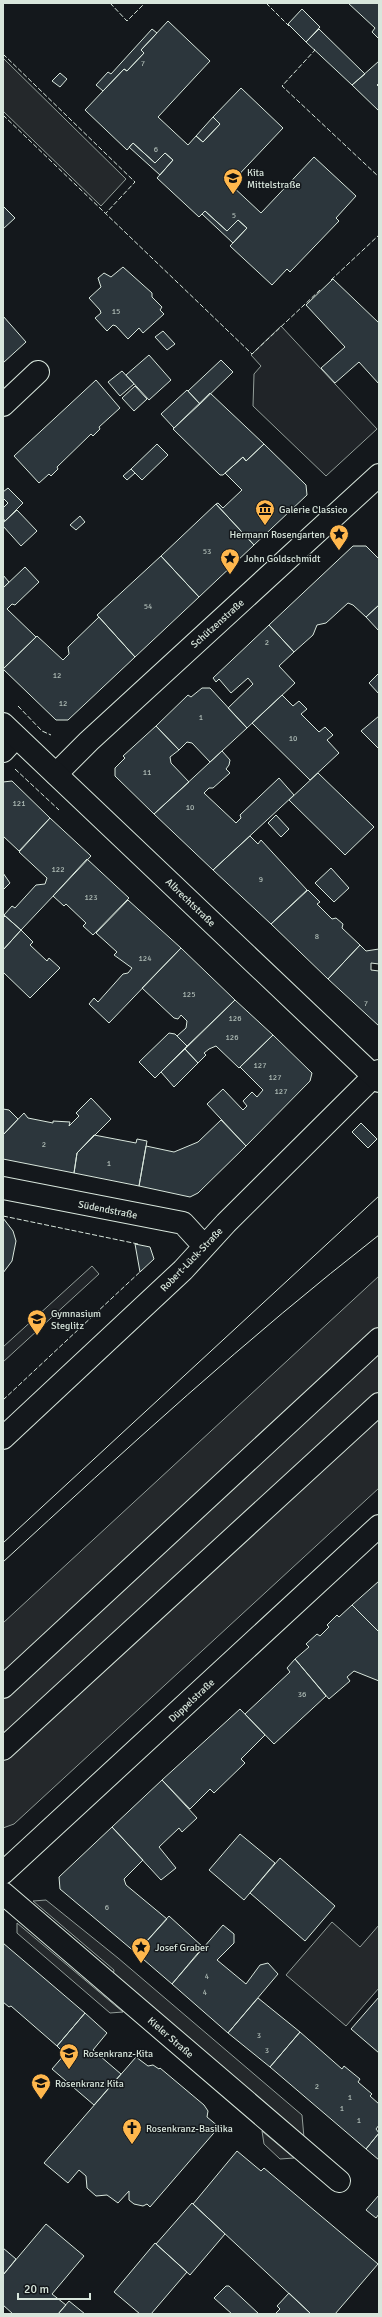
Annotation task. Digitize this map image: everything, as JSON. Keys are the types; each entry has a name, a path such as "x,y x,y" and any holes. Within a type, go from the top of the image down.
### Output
{"main road":[{"path":"3,405 38,372"},
{"name":"Schützenstraße","path":"56,774 88,741 379,474"},
{"name":"Albrechtstraße","path":"7,737 56,774 377,1076"},
{"name":"Robert-Lück-Straße","path":"3,1438 183,1270 204,1246 377,1076"},
{"name":"Südendstraße","path":"3,1188 183,1223 204,1246"},
{"path":"3,1687 379,1339"},
{"path":"3,1749 379,1404"},
{"name":"Düppelstraße","path":"3,1873 379,1526"},
{"name":"Kieler Straße","path":"3,1893 339,2181"}],"shaded area":[{"path":"3,58 126,179 101,206 3,111"},
{"path":"281,326 377,429 326,476 253,406 254,374 261,366 251,355"},
{"path":"92,1266 99,1274 3,1362 3,1347"},
{"path":"379,1276 379,1488 14,1824 3,1828 3,1623"},
{"path":"46,1900 118,1958 302,2115 304,2138 113,1976 114,1970 33,1901"},
{"path":"332,1922 360,1947 379,1925 379,1988 346,2026 286,1975"},
{"path":"17,1923 123,2012 110,2013 17,1933"},
{"path":"262,2131 294,2158 280,2159 264,2144"}],"building":[{"path":"348,3 379,3 379,39 372,32 375,28"},
{"path":"302,9 320,27 306,42 288,24"},
{"path":"168,21 210,61 158,117 188,145 196,136 203,142 220,124 213,117 241,88 283,128 230,184 261,213 314,157 356,196 336,218 339,221 290,272 287,269 272,285 230,246 247,228 238,220 227,231 205,211 199,217 157,178 173,160 165,153 155,163 133,143 127,150 85,110 124,69 127,71 144,53 141,50"},
{"path":"152,29 157,33 141,50 144,53 127,71 124,69 103,91 96,85 108,72 111,74"},
{"path":"319,29 365,74 352,85 306,42"},
{"path":"379,61 379,83 377,85 379,87 379,111 352,85"},
{"path":"60,73 67,79 60,87 52,81"},
{"path":"213,117 220,124 203,142 196,136"},
{"path":"133,143 155,163 165,153 173,160 160,175 129,147"},
{"path":"3,206 15,218 3,229"},
{"path":"205,211 227,231 238,220 247,228 233,243 202,214"},
{"path":"123,267 152,293 152,297 162,307 160,310 164,314 143,333 139,328 128,339 116,326 113,325 107,331 95,318 101,313 89,298 101,287 98,278 104,273 111,277"},
{"path":"333,279 379,323 379,384 359,362 335,383 321,368 345,347 306,305"},
{"path":"3,316 26,342 3,363"},
{"path":"163,331 175,344 167,350 155,337"},
{"path":"149,355 171,380 149,400 126,375"},
{"path":"221,360 233,372 200,404 188,391"},
{"path":"122,371 134,384 120,396 108,382"},
{"path":"96,380 120,408 99,427 100,429 93,436 91,434 57,467 58,469 51,476 49,474 39,483 14,456"},
{"path":"135,386 147,399 134,411 122,398"},
{"path":"187,390 200,404 174,428 161,414"},
{"path":"210,393 264,444 246,461 243,457 223,475 220,475 173,429"},
{"path":"157,444 168,455 142,480 131,469"},
{"path":"264,444 306,485 307,495 254,545 216,504 218,503 223,508 242,490 225,473 243,457 246,461"},
{"path":"131,469 135,473 127,480 123,476"},
{"path":"8,488 23,503 5,521 3,518 3,508 8,503 3,498 3,492"},
{"path":"216,504 254,545 199,597 161,556"},
{"path":"17,510 37,531 21,546 3,526 3,523"},
{"path":"80,516 85,522 76,530 70,525"},
{"path":"353,546 366,546 379,559 379,605 366,617 353,605 348,603 326,623 317,625 313,635 294,652 269,625"},
{"path":"161,556 199,597 135,657 97,615"},
{"path":"25,567 39,582 15,605 12,604 7,609 36,637 3,669 3,588"},
{"path":"3,575 9,582 3,588"},
{"path":"379,605 379,631 366,617"},
{"path":"99,617 135,657 68,720 56,720 3,669 37,636 63,660 69,654 68,647"},
{"path":"269,625 294,652 279,666 295,683 247,728 228,708 253,684 248,678 231,693 219,679 216,682 213,678"},
{"path":"379,673 379,694 369,683"},
{"path":"202,688 210,688 247,728 210,762 192,743 187,742 179,750 156,726 188,695 191,697"},
{"path":"282,695 293,706 299,701 307,709 301,714 319,732 325,727 333,735 327,740 339,753 310,780 252,723"},
{"path":"379,716 379,749 361,731"},
{"path":"156,726 179,750 170,757 171,763 189,782 154,814 115,776 115,768 125,758 123,756"},
{"path":"222,751 230,760 226,769 230,773 213,788 209,788 204,793 236,823 241,818 240,815 279,778 294,795 213,870 154,814"},
{"path":"318,773 374,827 345,855 289,800"},
{"path":"12,781 50,818 19,851 3,836 3,782"},
{"path":"276,815 289,829 281,837 268,823"},
{"path":"50,818 91,856 21,930 4,915 12,906 15,908 36,885 45,884 47,878 19,852"},
{"path":"250,836 258,844 261,840 307,890 271,924 213,870"},
{"path":"87,859 129,898 93,935 83,926 86,923 66,904 64,906 53,896"},
{"path":"331,868 349,888 334,902 315,883"},
{"path":"3,873 10,883 3,890"},
{"path":"308,890 320,902 317,904 332,919 336,918 343,924 342,928 360,945 328,979 271,924"},
{"path":"128,900 181,948 109,1023 89,1004 94,998 98,1002 123,974 128,973 132,968 114,955 117,952 96,933"},
{"path":"5,916 21,930 3,950 3,918"},
{"path":"21,930 33,942 30,945 47,961 49,958 60,968 30,998 3,972 3,950"},
{"path":"360,945 366,951 379,949 379,964 371,963 371,970 379,971 379,1026 328,979"},
{"path":"181,948 235,1000 187,1046 177,1036 186,1028 187,1021 181,1015 178,1019 174,1018 142,988"},
{"path":"235,1000 273,1035 239,1068 216,1046 204,1053 206,1055 198,1063 185,1049"},
{"path":"169,1033 175,1034 187,1046 155,1078 139,1062"},
{"path":"273,1035 312,1073 310,1081 246,1146 207,1104 223,1089 243,1110 247,1106 243,1101 252,1092 257,1097 263,1090 240,1067"},
{"path":"185,1049 198,1063 174,1087 161,1072"},
{"path":"91,1098 111,1119 77,1153 74,1173 3,1159 3,1135 24,1113 28,1118 53,1123 53,1121 70,1122 69,1126 79,1116 76,1113"},
{"path":"3,1109 9,1110 18,1119 3,1135"},
{"path":"221,1120 246,1146 198,1193 190,1197 139,1186 146,1146 174,1152 198,1142"},
{"path":"361,1123 377,1139 368,1148 352,1132"},
{"path":"94,1135 136,1143 137,1139 147,1141 139,1186 74,1173 77,1153"},
{"path":"3,1218 13,1231 16,1241 12,1261 3,1273"},
{"path":"135,1244 150,1247 154,1259 140,1272"},
{"path":"379,1581 379,1632 352,1605"},
{"path":"352,1605 379,1632 379,1681 354,1671 347,1677 350,1681 329,1699 295,1659 309,1647 306,1644 317,1634 320,1636 329,1627 327,1625 337,1615 339,1617"},
{"path":"295,1659 326,1696 274,1744 245,1714 290,1672 287,1668"},
{"path":"240,1709 265,1735 241,1759 245,1763 214,1793 210,1789 190,1809 162,1780"},
{"path":"162,1780 197,1818 182,1832 179,1828 159,1847 176,1868 161,1880 112,1827"},
{"path":"112,1827 143,1860 124,1879 126,1885 167,1919 136,1953 60,1889 59,1877"},
{"path":"240,1834 275,1863 244,1900 209,1870"},
{"path":"280,1858 335,1906 305,1941 250,1893"},
{"path":"169,1916 203,1947 172,1984 136,1953"},
{"path":"223,1925 234,1934 234,1943 217,1960 246,1984 260,1965 268,1963 278,1974 228,2033 172,1984"},
{"path":"3,1943 85,2013 57,2046 11,2006 9,2007 3,2002"},
{"path":"379,1997 379,2053 351,2029"},
{"path":"258,1998 300,2032 270,2067 228,2033"},
{"path":"85,2013 107,2033 93,2050 121,2074 94,2105 52,2069 65,2054 57,2046"},
{"path":"300,2032 342,2069 344,2066 360,2079 358,2082 372,2094 370,2096 379,2104 379,2125 376,2129 379,2133 366,2149 270,2067"},
{"name":"Rosenkranz-Basilika","path":"136,2057 148,2066 153,2065 159,2069 160,2068 204,2105 208,2111 207,2117 219,2127 150,2207 147,2204 143,2206 134,2204 129,2200 129,2191 118,2203 107,2195 96,2196 87,2188 86,2176 79,2170 68,2183 44,2163"},
{"path":"379,2133 379,2160 366,2149"},
{"path":"237,2151 261,2171 264,2168 378,2264 335,2314 311,2314 193,2204"},
{"path":"379,2195 379,2214 376,2218 366,2210"},
{"path":"192,2203 225,2234 190,2275 156,2244"},
{"path":"46,2224 84,2256 52,2294 66,2305 58,2314 13,2314 3,2305 3,2275"},
{"path":"155,2243 187,2272 151,2314 140,2314 114,2292"},
{"path":"3,2248 16,2259 3,2275"},
{"path":"226,2286 229,2286 259,2314 232,2314 214,2298"},
{"path":"289,2293 311,2314 275,2314 280,2309 277,2306"},
{"path":"69,2301 85,2314 58,2314"}],"tram line":[{"path":"3,1543 379,1196"},
{"path":"3,1562 141,1436 282,1313 379,1235"}],"fence":[{"path":"110,3 127,21 145,3"},
{"path":"266,3 289,26"},
{"path":"314,49 315,50 282,86 379,177"},
{"path":"3,54 135,182 106,213"},
{"path":"3,115 252,354 320,290"},
{"path":"331,280 379,235"},
{"path":"18,706 42,731 51,735"},
{"path":"15,769 59,810"},
{"path":"3,1216 138,1244"},
{"path":"3,1400 142,1270"}],"place":[{"name":"Kita Mittelstraße","path":"233,195"},
{"name":"Galerie Classico","path":"265,526"},
{"name":"Hermann Rosengarten","path":"339,551"},
{"name":"John Goldschmidt","path":"230,575"},
{"name":"Gymnasium Steglitz","path":"37,1336"},
{"name":"Josef Graber","path":"141,1964"},
{"name":"Rosenkranz-Kita","path":"69,2070"},
{"name":"Rosenkranz Kita","path":"41,2100"},
{"name":"Rosenkranz-Basilika","path":"132,2145"}]}
